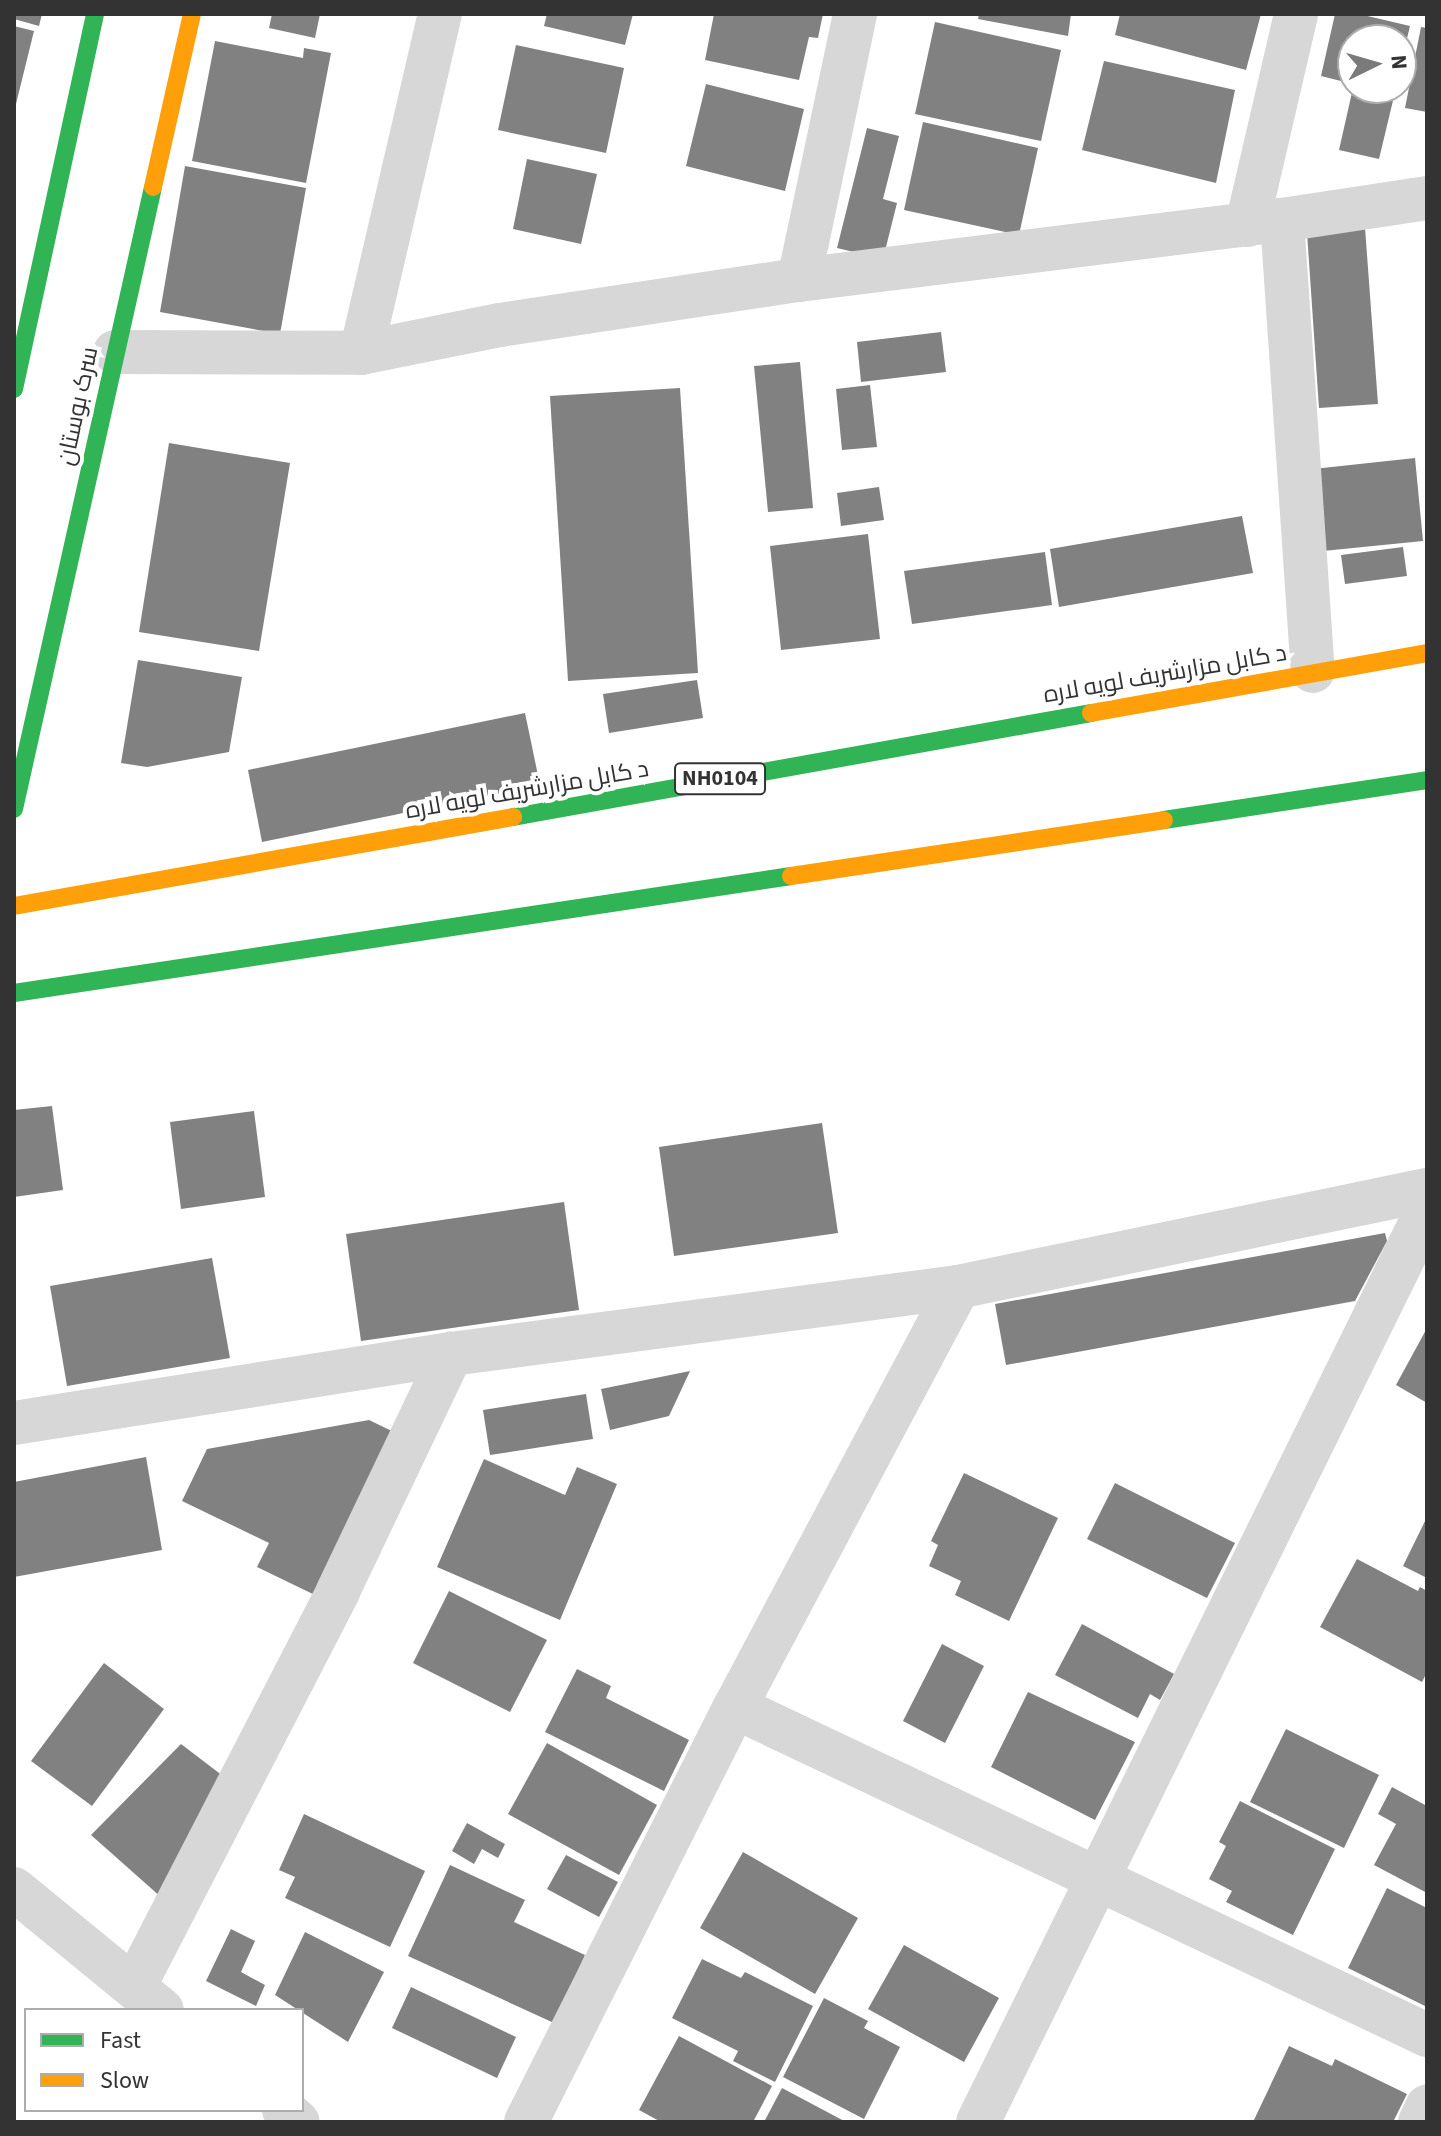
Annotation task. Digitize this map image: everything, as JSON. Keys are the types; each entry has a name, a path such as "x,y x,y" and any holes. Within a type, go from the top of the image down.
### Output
{"main road":[{"path":"14,389 95,14"},
{"name":"سرک بوستان","path":"14,809 192,14"},
{"name":"د کابل مزارشریف لویه لاره","path":"14,906 1427,653"},
{"path":"14,993 1427,780"}],"street":[{"path":"361,353 440,14"},
{"path":"799,280 855,14"},
{"path":"1296,14 1264,222 1313,671"},
{"path":"115,352 361,353 500,325 799,280 1264,222 1427,198"},
{"path":"14,1423 451,1354 958,1287 1427,1190"},
{"path":"978,2122 1427,1210"},
{"path":"526,2122 735,1707 958,1287"},
{"path":"14,1889 148,1999 451,1354"},
{"path":"735,1707 1427,2035"},
{"path":"1420,2122 1427,2107"}],"building":[{"path":"14,14 42,14 39,26 14,19"},
{"path":"272,14 320,14 315,38 269,28"},
{"path":"547,14 633,14 625,45 544,26"},
{"path":"714,14 823,14 818,38 809,37 799,80 705,60"},
{"path":"979,14 1071,14 1068,36 978,19"},
{"path":"1120,14 1261,14 1246,70 1115,35"},
{"path":"1335,14 1359,14 1402,24 1337,24 1337,80 1321,76"},
{"path":"935,22 1061,50 1041,141 915,114"},
{"path":"14,26 34,31 15,108 14,108"},
{"path":"1421,27 1427,28 1427,112 1405,108 1406,104 1417,104 1417,47"},
{"path":"215,41 303,58 304,48 331,53 306,183 192,161"},
{"path":"516,45 624,68 606,153 498,130"},
{"path":"1104,61 1235,90 1216,183 1082,150"},
{"path":"706,84 804,109 785,191 686,166"},
{"path":"1349,104 1392,104 1379,159 1339,150"},
{"path":"923,122 1038,148 1019,235 904,210"},
{"path":"867,128 899,136 883,199 897,203 883,259 837,248"},
{"path":"527,159 597,174 581,244 513,229"},
{"path":"185,166 306,188 280,334 160,312"},
{"path":"1364,214 1378,404 1319,408 1306,218"},
{"path":"941,332 946,372 861,382 857,342"},
{"path":"800,362 813,508 768,512 754,366"},
{"path":"870,385 877,447 842,450 836,389"},
{"path":"680,388 698,673 568,681 550,396"},
{"path":"169,443 290,463 259,651 139,632"},
{"path":"1415,458 1423,541 1313,552 1304,470"},
{"path":"879,487 884,520 841,526 837,493"},
{"path":"1242,516 1253,573 1059,607 1050,549"},
{"path":"868,534 880,639 781,650 770,546"},
{"path":"1403,547 1407,576 1345,584 1341,555"},
{"path":"1045,552 1052,605 912,624 904,571"},
{"path":"138,660 242,677 229,752 147,767 121,763"},
{"path":"697,680 703,718 609,733 603,694"},
{"path":"525,713 540,785 262,842 248,770"},
{"path":"52,1106 63,1190 14,1197 14,1110"},
{"path":"254,1111 265,1197 181,1209 170,1122"},
{"path":"822,1123 838,1233 674,1256 659,1147"},
{"path":"564,1202 579,1310 361,1341 346,1234"},
{"path":"1385,1233 1387,1241 1355,1301 1006,1365 995,1304"},
{"path":"212,1258 230,1358 67,1386 50,1286"},
{"path":"1427,1328 1427,1403 1396,1385"},
{"path":"690,1371 669,1416 610,1430 601,1389"},
{"path":"586,1394 593,1439 490,1455 483,1410"},
{"path":"369,1420 398,1434 319,1597 257,1567 269,1543 182,1501 207,1449"},
{"path":"146,1457 162,1550 14,1577 14,1482"},
{"path":"484,1459 565,1495 577,1467 617,1484 560,1620 437,1567"},
{"path":"964,1473 1058,1518 1009,1621 955,1595 961,1581 929,1566 938,1545 931,1541"},
{"path":"1115,1483 1235,1543 1207,1598 1087,1539"},
{"path":"1427,1517 1427,1578 1403,1566"},
{"path":"1357,1559 1418,1591 1420,1587 1427,1591 1427,1672 1422,1682 1320,1627"},
{"path":"449,1591 547,1640 510,1712 413,1663"},
{"path":"1082,1624 1174,1674 1160,1700 1150,1694 1138,1718 1055,1675"},
{"path":"942,1644 984,1666 945,1743 903,1721"},
{"path":"104,1663 164,1709 92,1806 31,1761"},
{"path":"577,1669 611,1686 606,1698 689,1740 664,1791 545,1732"},
{"path":"1028,1692 1135,1742 1095,1820 991,1767"},
{"path":"1286,1729 1379,1775 1344,1848 1250,1802"},
{"path":"547,1743 657,1805 619,1875 508,1814"},
{"path":"181,1744 223,1776 162,1898 91,1835"},
{"path":"1392,1787 1427,1806 1427,1893 1374,1865 1396,1824 1378,1814"},
{"path":"1240,1801 1335,1849 1293,1935 1226,1902 1232,1891 1209,1879 1226,1846 1219,1842"},
{"path":"304,1814 425,1871 390,1947 285,1898 295,1877 279,1870"},
{"path":"467,1823 505,1844 498,1858 482,1849 474,1864 452,1851"},
{"path":"743,1852 858,1918 815,1994 700,1928"},
{"path":"566,1855 618,1882 599,1917 547,1889"},
{"path":"450,1865 525,1900 514,1922 585,1955 554,2023 408,1956"},
{"path":"1387,1888 1427,1908 1427,2007 1348,1968"},
{"path":"231,1929 255,1941 241,1972 265,1985 256,2006 206,1981"},
{"path":"305,1932 384,1972 348,2042 304,2014 304,2008 295,2008 275,1995"},
{"path":"904,1945 999,1998 964,2062 868,2009"},
{"path":"702,1959 741,1978 745,1972 813,2006 775,2082 733,2061 738,2051 672,2018"},
{"path":"411,1987 516,2037 497,2078 392,2028"},
{"path":"824,1998 868,2021 864,2028 900,2047 864,2119 783,2077"},
{"path":"679,2036 772,2086 753,2122 661,2122 639,2110"},
{"path":"1289,2046 1332,2066 1335,2059 1407,2094 1393,2122 1253,2122"},
{"path":"782,2088 846,2122 764,2122"}],"traffic: fast":[{"path":"14,389 95,14"},
{"path":"14,809 153,187"},
{"path":"513,817 1091,713"},
{"path":"1164,820 1427,780"},
{"path":"14,993 791,876"}],"traffic: slow":[{"path":"153,187 192,14"},
{"path":"1091,713 1427,653"},
{"path":"14,906 513,817"},
{"path":"791,876 1164,820"}]}
